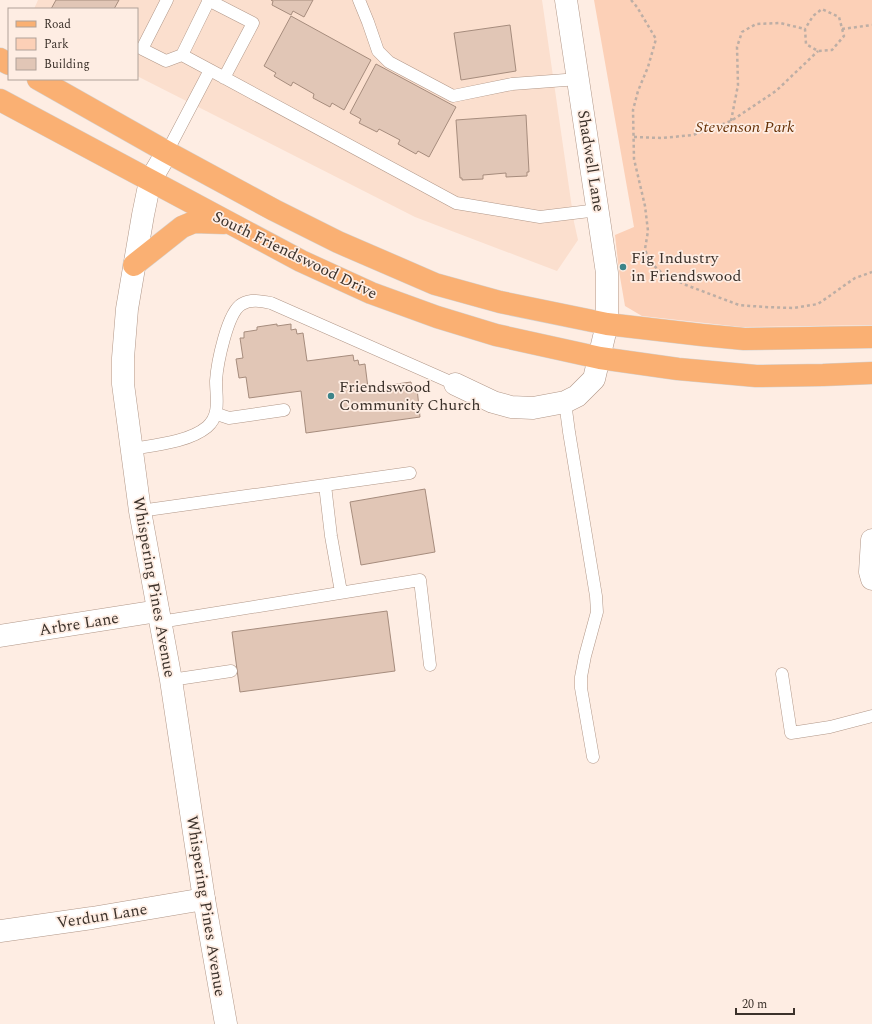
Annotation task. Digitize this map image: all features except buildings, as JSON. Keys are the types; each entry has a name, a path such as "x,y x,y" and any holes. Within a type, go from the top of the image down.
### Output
{"main road":[{"name":"South Friendswood Drive","path":"40,80 166,152 274,210 338,242 435,284 500,302 606,324 744,339 872,337"},
{"name":"South Friendswood Drive","path":"0,100 301,261 371,293 437,317 496,334 600,358 678,369 756,376 823,375 872,372"},
{"path":"134,266 183,227 194,222 228,223"}],"street":[{"name":"Shadwell Lane","path":"565,402 577,396 594,379 600,358 606,324 607,273 566,0"},
{"name":"Whispering Pines Avenue","path":"166,152 150,181 142,215 127,309 123,358 123,384 140,511 170,680 204,899 226,1024"},
{"path":"455,384 493,402 510,407 533,408 565,402"},
{"path":"872,540 870,572 872,579"},
{"name":"Arbre Lane","path":"0,636 159,617"},
{"name":"Verdun Lane","path":"0,931 92,918 204,899"}],"lane":[{"path":"167,0 142,49 166,61 182,55 209,0 253,23 224,78"},
{"path":"359,0 378,51 389,62 453,96 512,84 579,79"},
{"path":"182,55 456,203 540,217 598,210"},
{"path":"166,152 210,70"},
{"path":"132,449 165,443 197,433 208,426 217,414 216,380 227,327 233,313 241,305 259,301 271,303 455,384"},
{"path":"565,402 596,596 597,612 581,677 593,757"},
{"path":"217,414 229,418 284,410"},
{"path":"140,511 410,473"},
{"path":"325,485 341,592"},
{"path":"159,617 420,580 430,665"},
{"path":"170,680 231,671"},
{"path":"782,674 791,733 830,727 872,716"}],"path":[{"path":"631,0 637,7 656,39 633,110 634,159 645,206 648,231 645,249 649,260 663,274 686,285 739,305 794,308 818,304 855,278 872,272"},
{"path":"822,10 839,17 842,29 844,36 832,50 818,51 806,44 805,29 813,16 822,10"},
{"path":"731,121 738,85 737,47 742,32 756,24 780,23 805,29"},
{"path":"842,29 872,25"},
{"path":"634,137 662,138 694,135 731,121 776,90 818,51"}],"shaded area":[{"path":"38,0 542,0 574,222 578,240 557,271 415,217 138,77 138,8 34,8"}],"green space":[{"name":"Stevenson Park","path":"594,0 872,0 872,325 741,327 642,316 625,306 615,235 634,227"}],"place":[{"name":"Fig Industry in Friendswood","path":"623,267"},
{"name":"Friendswood Community Church","path":"331,396"}]}
